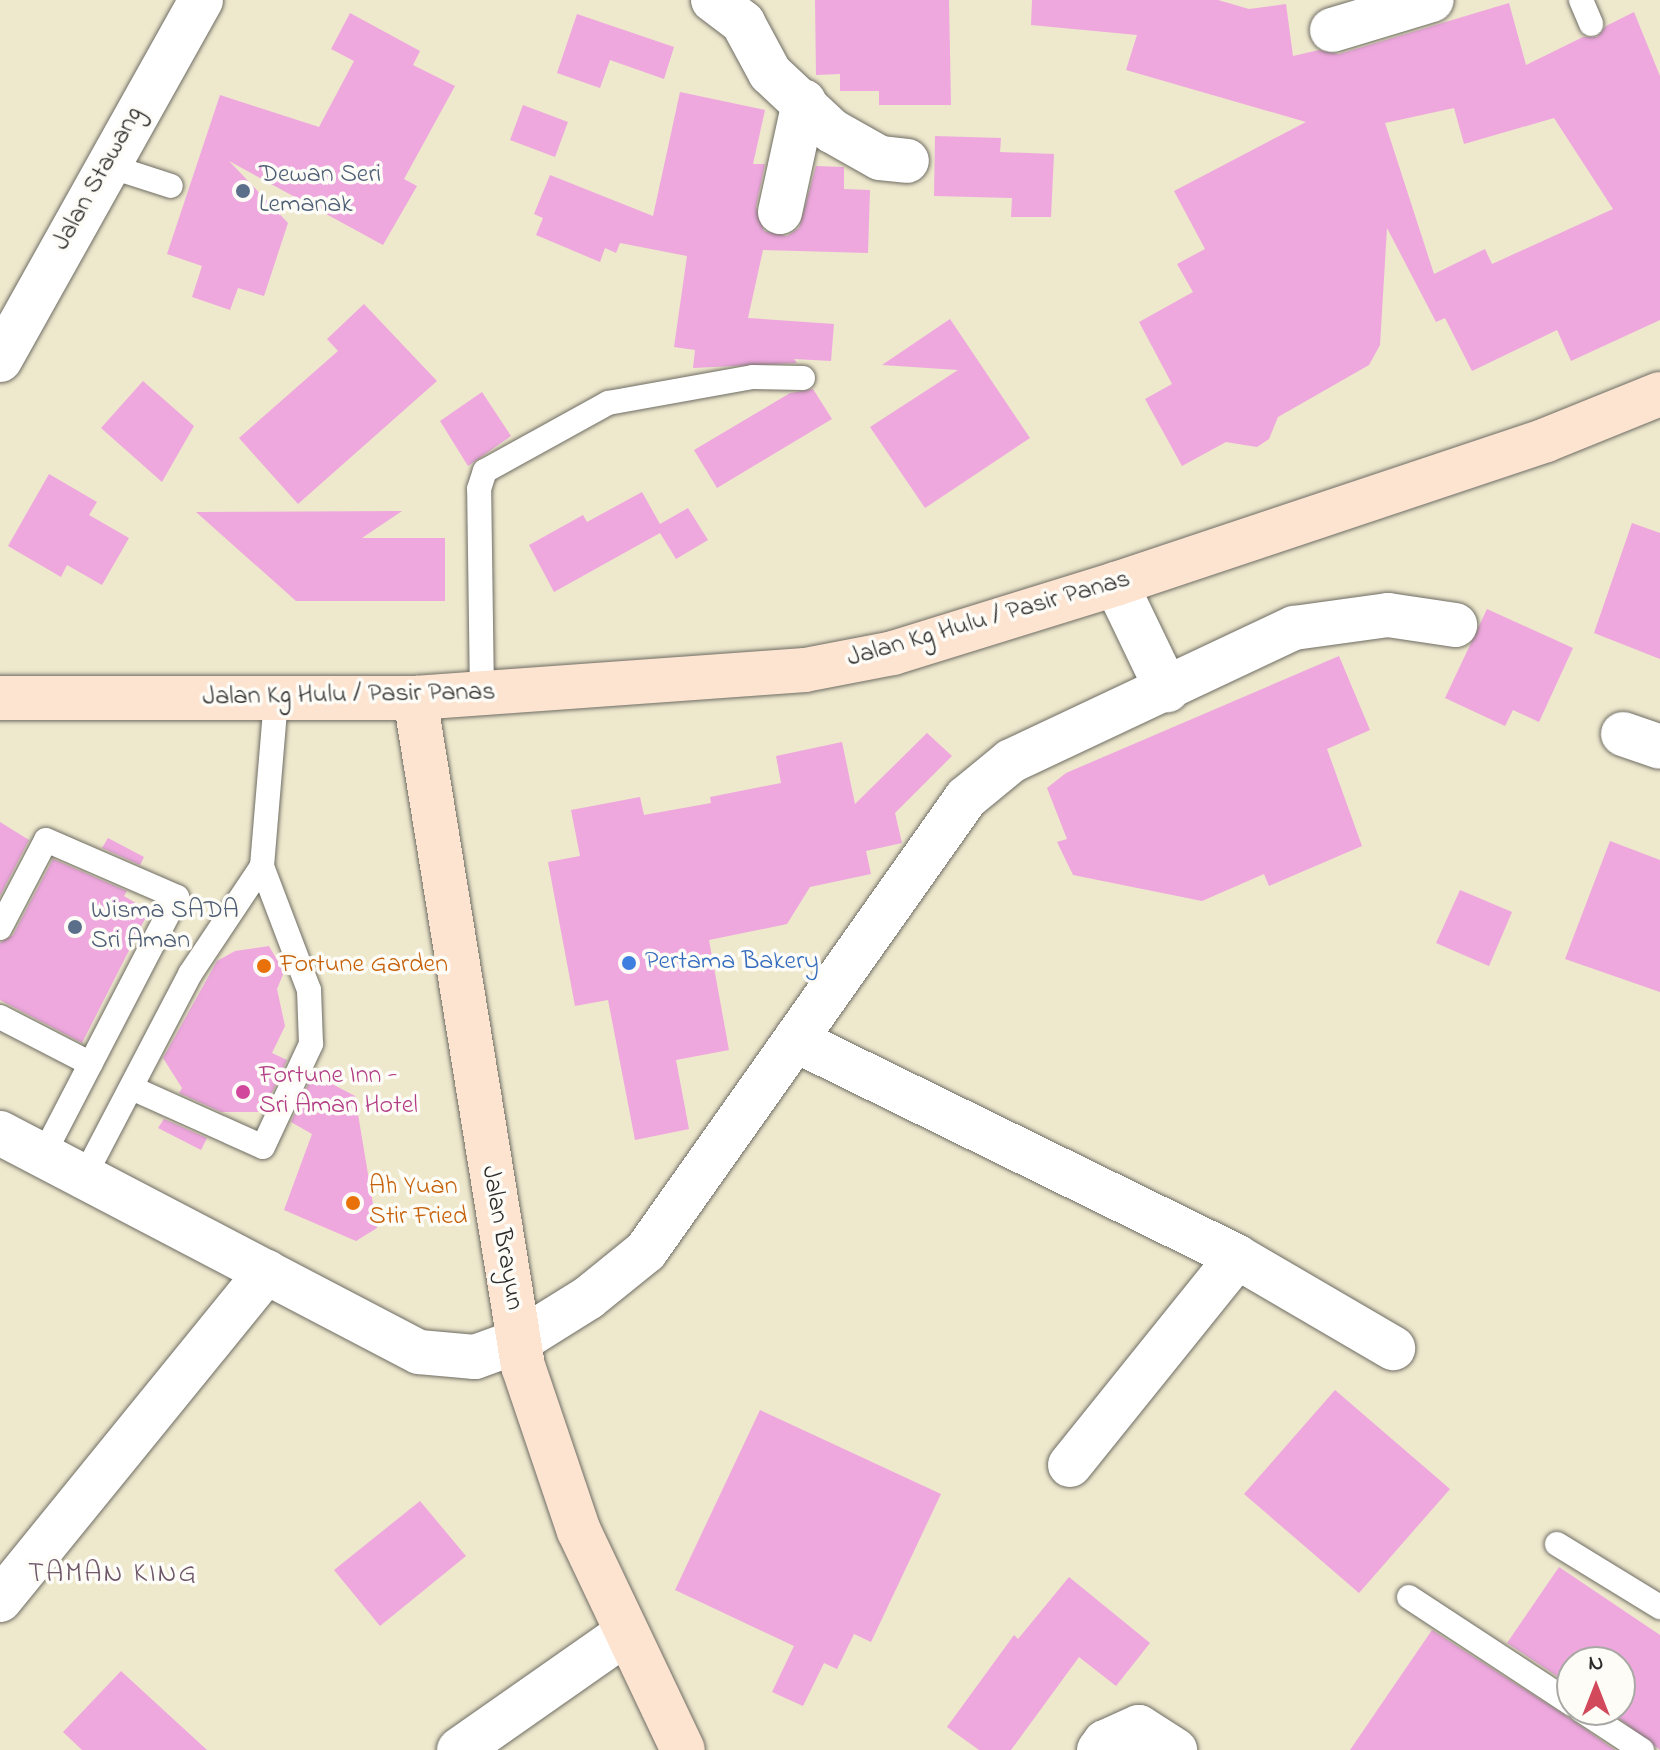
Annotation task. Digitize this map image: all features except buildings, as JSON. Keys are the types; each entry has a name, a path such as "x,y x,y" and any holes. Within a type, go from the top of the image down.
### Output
{"main road":[{"name":"Jalan Kg Hulu / Pasir Panas","path":"0,698 415,698 805,670 893,653 1116,584 1546,440 1660,394"},
{"name":"Jalan Brayun","path":"415,698 523,1366 579,1531 683,1750"}],"street":[{"name":"Jalan Stawang","path":"0,360 106,165 201,0"},
{"path":"713,0 743,23 770,73 855,148 907,161"},
{"path":"1332,30 1432,0"},
{"path":"780,212 804,102"},
{"path":"1116,584 1167,690"},
{"path":"0,1133 419,1352 475,1357 519,1341 588,1298 646,1251 966,798 1011,761 1294,628 1338,618 1388,615 1455,625"},
{"path":"795,1040 1237,1257 1393,1348"},
{"path":"1070,1465 1237,1257"},
{"path":"0,1600 267,1272"},
{"path":"459,1750 626,1633"},
{"path":"1099,1750 1105,1742 1139,1727 1175,1750"}],"lane":[{"path":"1581,0 1591,24"},
{"path":"106,165 171,186"},
{"path":"482,695 479,489 485,471 608,403 753,377 803,378"},
{"path":"134,1089 263,1147 311,1044 309,990 262,866 276,698"},
{"path":"0,928 46,840 177,897 43,1156"},
{"path":"84,1177 134,1089 190,974 262,866"},
{"path":"0,1017 91,1064"},
{"path":"1557,1544 1660,1607"},
{"path":"1409,1597 1556,1693"},
{"path":"1605,1726 1642,1750"}],"place":[{"name":"Dewan Seri Lemanak","path":"243,191"},
{"name":"Wisma SADA Sri Aman","path":"75,927"},
{"name":"Pertama Bakery","path":"629,963"},
{"name":"Fortune Garden","path":"264,966"},
{"name":"Fortune Inn - Sri Aman Hotel","path":"243,1092"},
{"name":"Ah Yuan Stir Fried","path":"353,1203"}],"district":[{"name":"TAMAN KING","path":"113,1575"}]}
